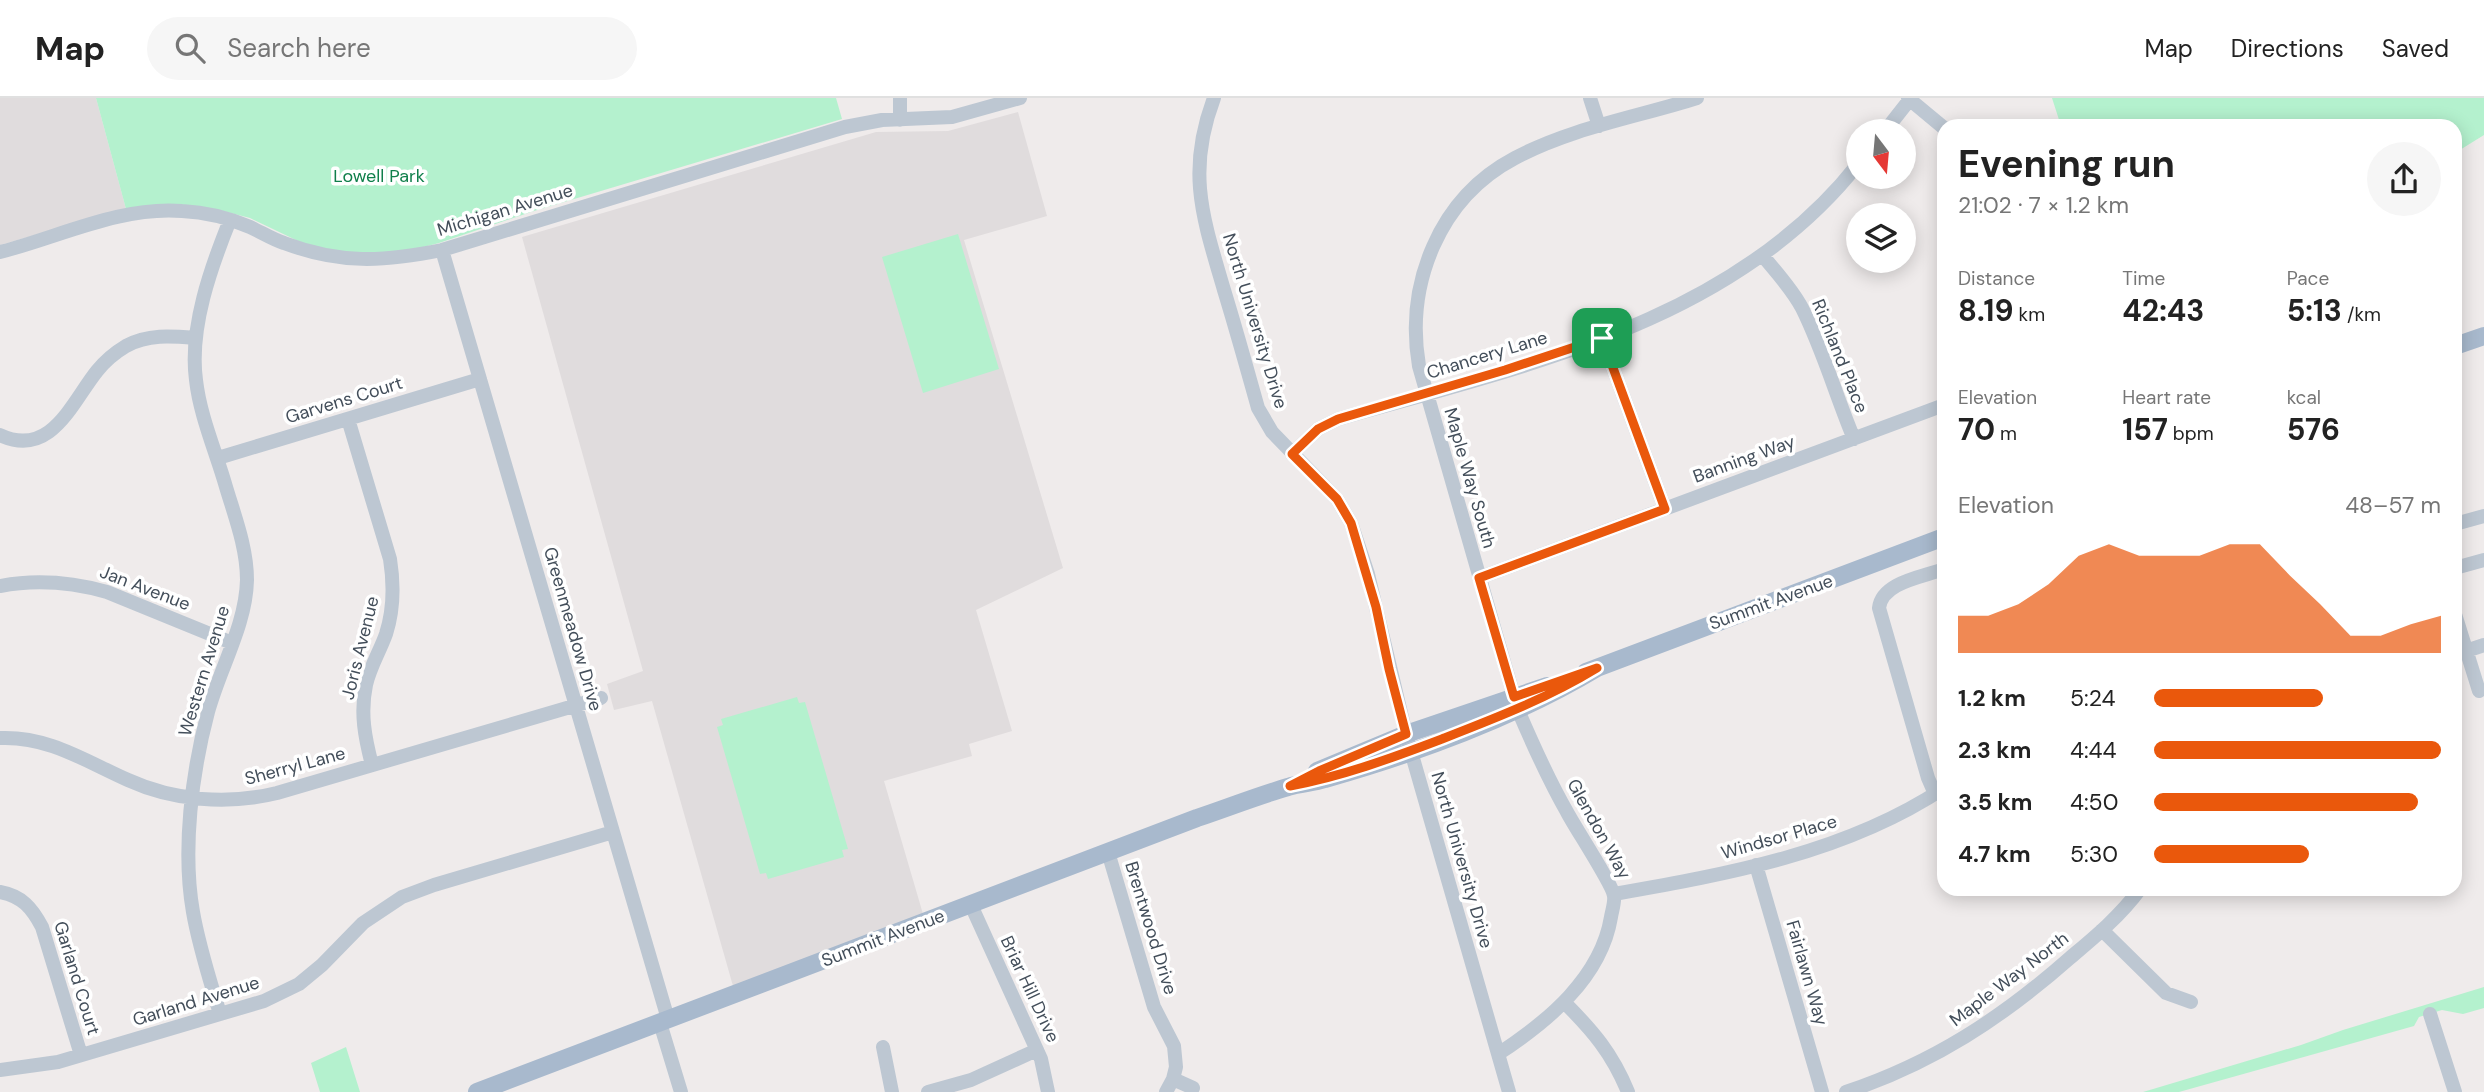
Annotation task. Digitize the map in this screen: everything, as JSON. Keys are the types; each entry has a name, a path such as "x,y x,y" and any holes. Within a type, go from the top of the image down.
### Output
{"main road":[{"path":"2462,344 2484,336"},
{"name":"Summit Avenue","path":"477,1092 1108,852 1290,786 1319,771 1409,743 1516,704 1597,668 1937,540"}],"street":[{"path":"900,98 900,120"},
{"name":"Michigan Avenue","path":"0,252 134,213 182,211 230,220 306,251 340,259 386,260 442,250 845,127 864,123 951,117 1020,98"},
{"name":"North University Drive","path":"1214,98 1204,128 1199,159 1200,199 1258,408 1267,426 1337,499 1351,523 1371,585 1389,669 1409,743 1509,1092"},
{"path":"1590,98 1599,126"},
{"name":"Maple Way South","path":"1516,704 1426,394 1415,342 1415,314 1423,270 1446,222 1473,189 1504,164 1527,152 1599,126 1698,98"},
{"path":"1894,119 1910,98 1937,122"},
{"name":"Chancery Lane","path":"1292,454 1311,434 1327,424 1602,338 1681,306 1763,256 1824,203 1846,178"},
{"name":"Western Avenue","path":"220,1014 192,910 188,857 193,798 207,715 246,595 246,561 196,382 195,338 206,292 230,220"},
{"name":"Greenmeadow Drive","path":"442,250 613,832 681,1092"},
{"name":"Richland Place","path":"1763,256 1790,289 1802,309 1854,439"},
{"path":"0,435 16,440 29,440 51,431 62,422 99,369 128,345 158,336 195,338"},
{"path":"1602,338 1665,509"},
{"name":"Garvens Court","path":"218,458 480,379"},
{"name":"Banning Way","path":"1479,578 1937,408"},
{"name":"Joris Avenue","path":"348,419 390,559 393,578 389,623 369,675 364,702 365,740 372,765"},
{"path":"2462,522 2484,516"},
{"path":"2462,566 2484,560"},
{"path":"1937,572 1891,588 1881,599 1879,608 1928,778 1937,788"},
{"name":"Jan Avenue","path":"0,586 47,581 87,587 107,592 232,643"},
{"path":"2462,637 2479,691"},
{"path":"2466,650 2484,645"},
{"name":"Sherryl Lane","path":"0,738 58,746 136,783 163,792 193,798 230,800 257,798 601,698"},
{"name":"Glendon Way","path":"1498,1054 1529,1034 1564,1002 1589,971 1603,946 1614,894 1555,790 1516,704"},
{"name":"Windsor Place","path":"1614,894 1756,865 1844,840 1895,817 1937,793"},
{"name":"Garland Avenue","path":"0,1070 41,1066 264,1001 299,984 363,923 402,897 613,832"},
{"name":"Brentwood Drive","path":"1108,852 1154,1007 1174,1046 1176,1067 1170,1085"},
{"name":"Fairlawn Way","path":"1756,865 1822,1092"},
{"name":"Garland Court","path":"0,892 21,900 36,914 81,1055"},
{"name":"Maple Way North","path":"1846,1092 1923,1061 1986,1025 2054,972 2102,930 2134,896"},
{"name":"Briar Hill Drive","path":"971,905 1037,1049 1048,1092"},
{"path":"2102,930 2166,993 2191,1002"},
{"path":"1564,1002 1595,1033 1608,1051 1628,1092"},
{"path":"2430,1014 2455,1092"},
{"path":"883,1047 892,1092"},
{"path":"928,1092 971,1080 1037,1049"},
{"path":"1170,1085 1193,1088"}],"shaded area":[{"path":"0,98 96,98 126,209 0,245"},
{"path":"1018,112 1047,216 964,240 1063,568 976,610 1012,731 969,744 972,756 884,781 923,914 733,986 652,701 614,710 607,684 643,671 522,237 876,132 948,131"}],"green space":[{"name":"Lowell Park","path":"96,98 836,98 842,119 534,211 439,243 408,251 372,255 320,249 250,218 215,209 126,209"},
{"path":"2052,98 2484,98 2484,135 2462,149 2462,119 2059,119"},
{"path":"958,234 999,369 923,393 882,257"},
{"path":"797,697 799,703 805,702 848,849 842,850 844,857 768,879 766,873 760,874 717,727 723,725 721,719"},
{"path":"2484,987 2484,1008 2463,1014 2442,1010 2419,1017 2414,1026 2179,1092 2143,1092 2301,1045"},
{"path":"346,1047 360,1092 320,1092 311,1063"}],"route":[{"path":"1602,338 1665,509 1479,578 1514,697 1597,668 1518,710 1389,760 1322,780 1290,786 1406,734 1376,607 1351,523 1337,499 1292,454 1311,434 1338,419 1505,370 1602,338"}]}
